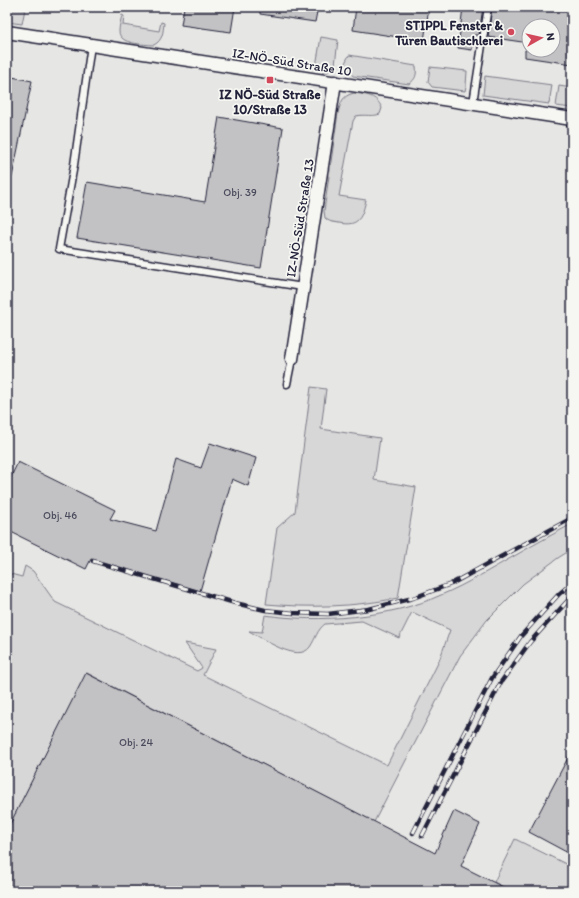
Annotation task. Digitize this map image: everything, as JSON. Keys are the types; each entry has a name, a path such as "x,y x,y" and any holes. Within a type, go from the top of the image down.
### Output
{"street":[{"name":"IZ-NÖ-Süd Straße 10","path":"7,32 572,118"},
{"name":"IZ-NÖ-Süd Straße 13","path":"292,359 335,82"}],"lane":[{"path":"473,103 488,7"},
{"path":"90,45 74,165 59,249 303,287"},
{"path":"287,384 292,359"}],"shaded area":[{"path":"7,7 572,7 572,891 7,891"},
{"path":"7,7 25,9 22,24 7,22"},
{"path":"122,15 124,16 123,25 159,31 161,22 164,23 161,38 154,45 133,43 123,39 120,36 119,31"},
{"path":"321,37 338,40 335,65 328,72 322,72 316,66"},
{"path":"349,55 416,66 416,76 409,84 353,76 344,65"},
{"path":"430,67 467,71 465,91 432,87 428,82"},
{"path":"485,76 552,85 549,104 483,95"},
{"path":"559,86 572,88 572,108 556,106"},
{"path":"354,93 371,96 377,100 382,108 380,114 356,116 353,121 339,196 366,200 361,216 355,222 346,224 328,220 325,218 324,211 338,113 344,98"},
{"path":"311,387 326,389 321,429 380,438 374,480 416,487 398,598 332,606 266,604 277,528 295,512"},
{"path":"572,524 572,549 523,584 487,620 460,656 374,822 87,673 7,830 7,573 22,577 25,566 33,571 55,602 197,671 202,668 185,643 216,649 203,675 387,765 439,661 450,630 412,612 399,638 362,621 325,624 318,632 310,647 297,653 271,644 249,631 262,632 265,615 308,618 354,617 378,614 421,603 451,591"},
{"path":"515,839 572,867 572,891 511,891 494,882"}],"building":[{"path":"184,7 235,7 231,32 181,25"},
{"path":"260,7 318,7 315,22 260,14"},
{"path":"356,7 429,7 424,41 353,30"},
{"path":"463,7 483,7 479,35 474,35 472,50 458,48"},
{"name":"STIPPL Fenster & Türen Bautischlerei","path":"492,7 572,7 572,64 532,58 561,58 561,18 521,18 521,42 488,37"},
{"path":"7,76 32,81 12,177 7,176"},
{"path":"219,117 283,128 261,268 77,238 87,182 205,202"},
{"path":"210,443 256,458 248,486 232,479 200,591 91,559 86,569 7,530 7,485 18,462 115,510 110,519 156,531 176,459 201,468"},
{"path":"86,673 435,853 454,811 480,824 461,866 511,891 7,891 7,830"},
{"path":"572,750 572,855 529,832"}],"railway":[{"path":"93,561 235,603 265,610 293,613 328,614 369,609 413,598 451,584 572,518"},
{"path":"413,833 492,678 521,636 559,594 572,583"},
{"path":"422,836 501,682 530,642 572,596"}],"place":[{"name":"STIPPL Fenster & Türen Bautischlerei","path":"511,32"},
{"name":"IZ NÖ-Süd Straße 10/Straße 13","path":"270,80"}]}
